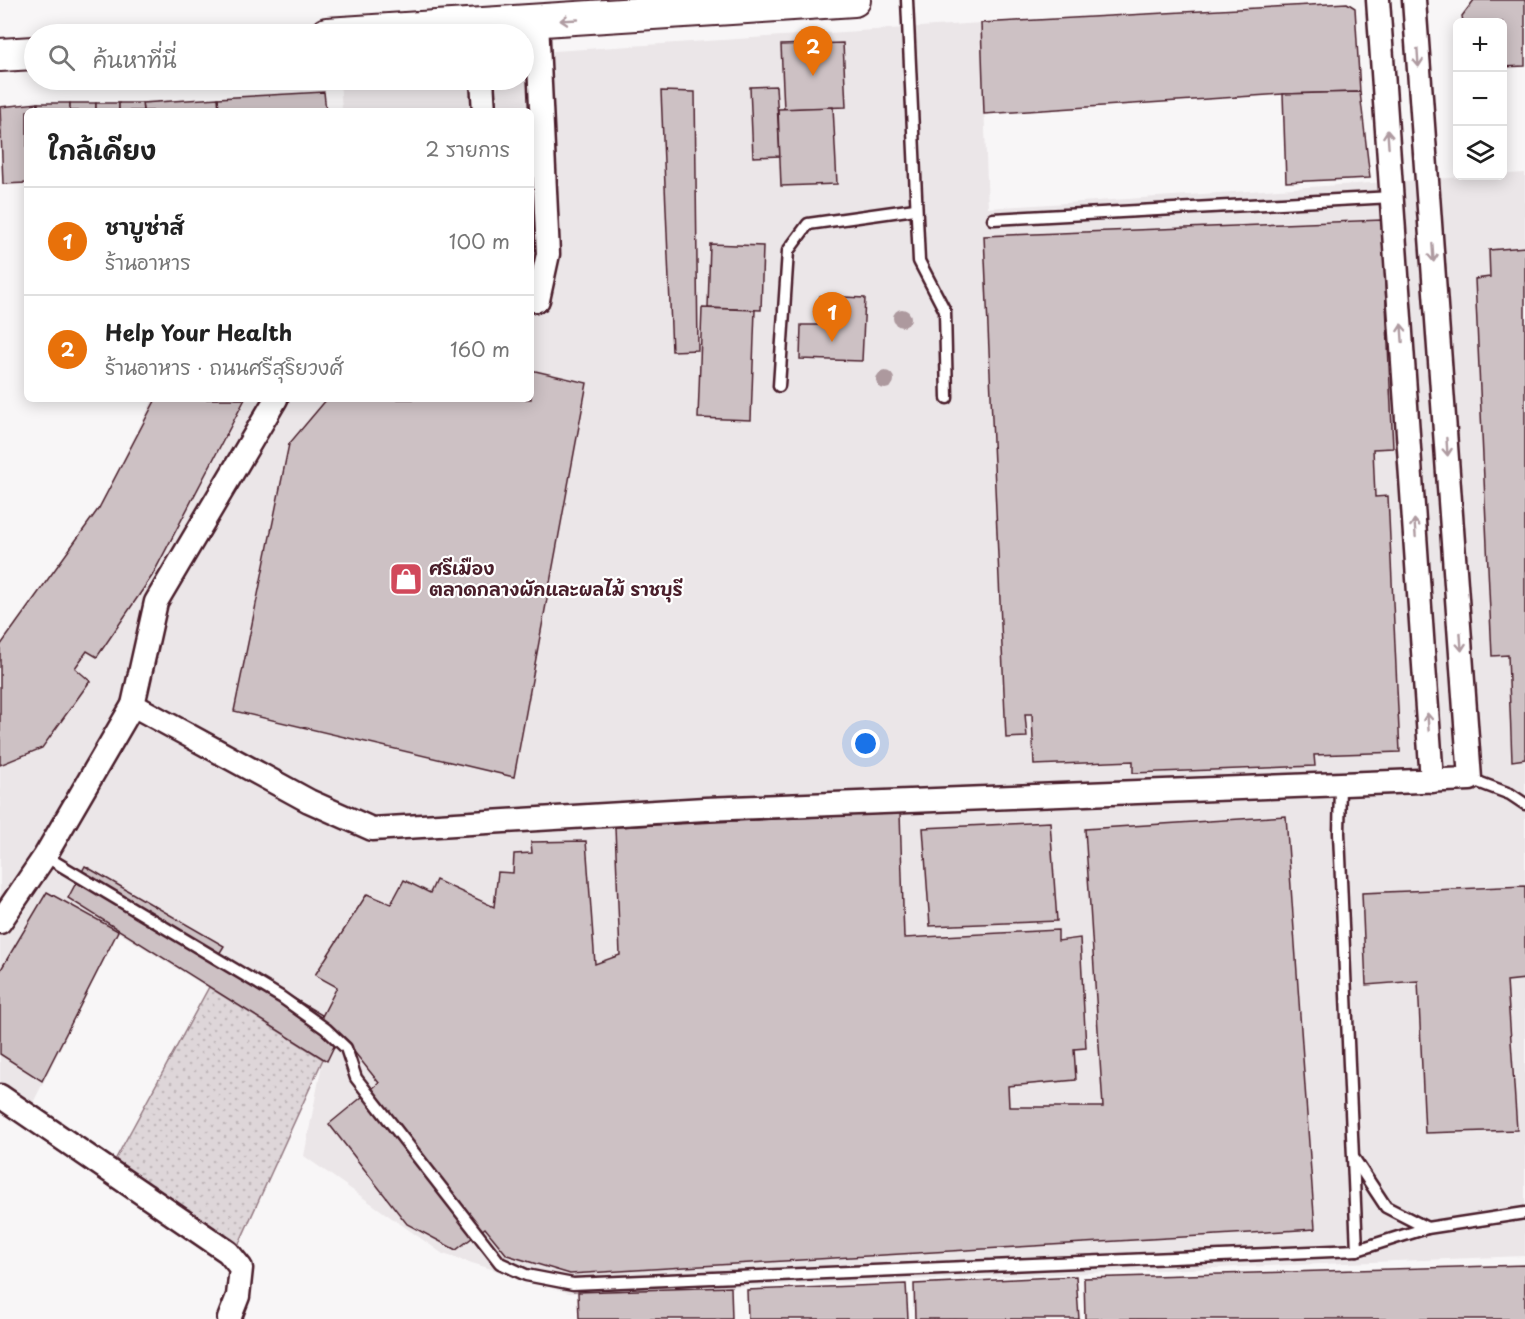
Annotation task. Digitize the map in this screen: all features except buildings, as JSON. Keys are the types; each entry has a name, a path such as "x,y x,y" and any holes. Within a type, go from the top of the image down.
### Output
{"main road":[{"path":"498,24 538,11 854,0"},
{"path":"0,56 24,54"}],"street":[{"path":"1378,0 1432,781"},
{"path":"133,705 309,801 372,829 717,808 1470,779 1414,0"},
{"path":"534,300 538,300 548,254 538,11"},
{"path":"483,90 484,108"},
{"path":"0,922 45,856 133,705 156,602 274,402"},
{"path":"1412,477 1449,475"},
{"path":"0,1096 228,1252 242,1268 238,1296 229,1319"}],"lane":[{"path":"907,0 919,261 945,311 947,398"},
{"path":"993,219 1392,197"},
{"path":"778,386 788,251 808,224 915,208"},
{"path":"1470,779 1510,794 1525,804"},
{"path":"1340,784 1339,833 1357,1250"},
{"path":"45,856 281,997 337,1037 346,1048 356,1078 500,1263 526,1275 573,1284 1357,1250 1426,1228 1525,1213"},
{"path":"1354,1159 1386,1207 1426,1228"}],"shaded area":[{"path":"981,23 988,208 1453,178 1453,180 1507,180 1507,174 1525,173 1525,1256 569,1293 443,1254 304,1156 323,1059 118,932 32,1105 0,1082 0,646 99,508 152,402 534,402 534,108 342,108 341,90 534,90 534,52"},
{"path":"209,987 323,1059 237,1248 114,1162"}],"place":[{"name":"Help Your Health","path":"813,76"},
{"name":"ชาบูซ่าส์","path":"832,342"},
{"name":"ศรีเมือง ตลาดกลางผักและผลไม้ ราชบุรี","path":"406,579"}]}
